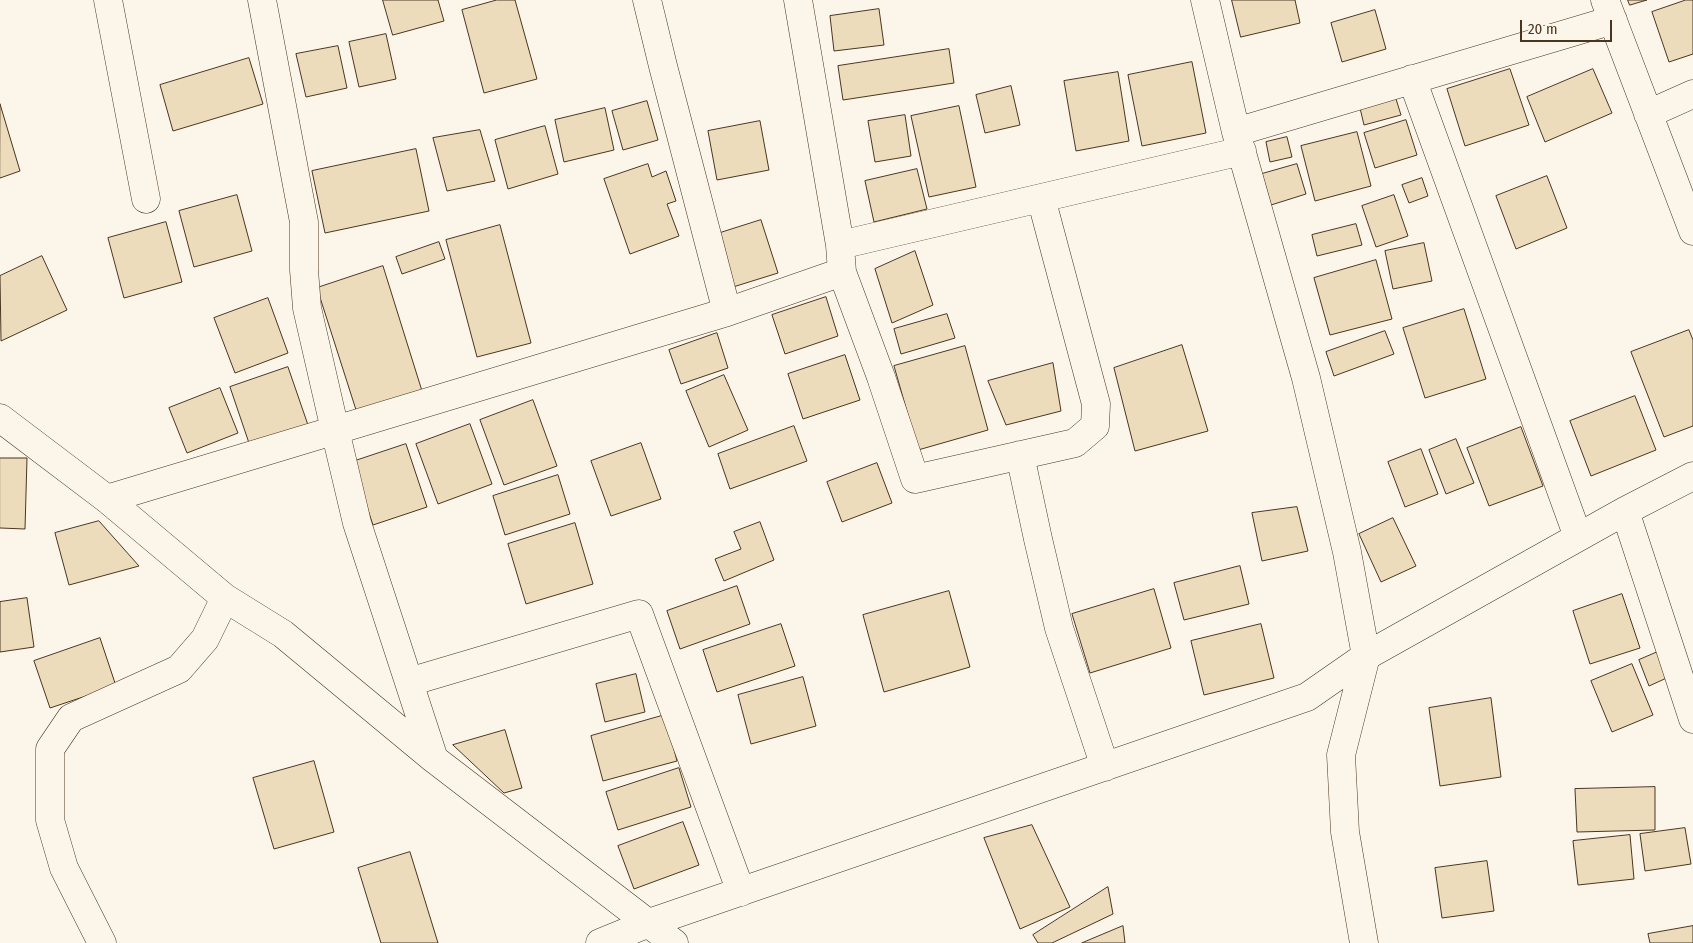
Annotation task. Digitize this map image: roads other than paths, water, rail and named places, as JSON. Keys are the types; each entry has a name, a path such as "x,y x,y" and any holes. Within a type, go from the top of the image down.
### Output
{"street":[{"path":"108,0 146,198"},
{"path":"262,0 304,222 304,270 307,308 357,523 434,759"},
{"path":"647,0 662,66 727,312"},
{"path":"798,0 840,245 842,272 881,377 915,479 1075,443 1095,426 1096,404 1041,198"},
{"path":"1205,0 1239,142 1308,388 1347,552 1366,656 1341,754 1344,832 1364,943"},
{"path":"840,245 1041,198 1239,142 1609,10 1693,232"},
{"path":"1412,79 1578,537"},
{"path":"1648,114 1693,94"},
{"path":"107,499 727,312 842,272"},
{"path":"0,418 107,499 225,598 283,634 434,759 674,943"},
{"path":"1020,455 1059,628 1105,767"},
{"path":"600,943 649,924 1307,697 1366,656 1625,511 1693,476"},
{"path":"1625,511 1693,719"},
{"path":"102,943 64,868 50,820 50,748 71,718 179,669 205,639 225,598"},
{"path":"409,682 639,614 741,892"}]}
